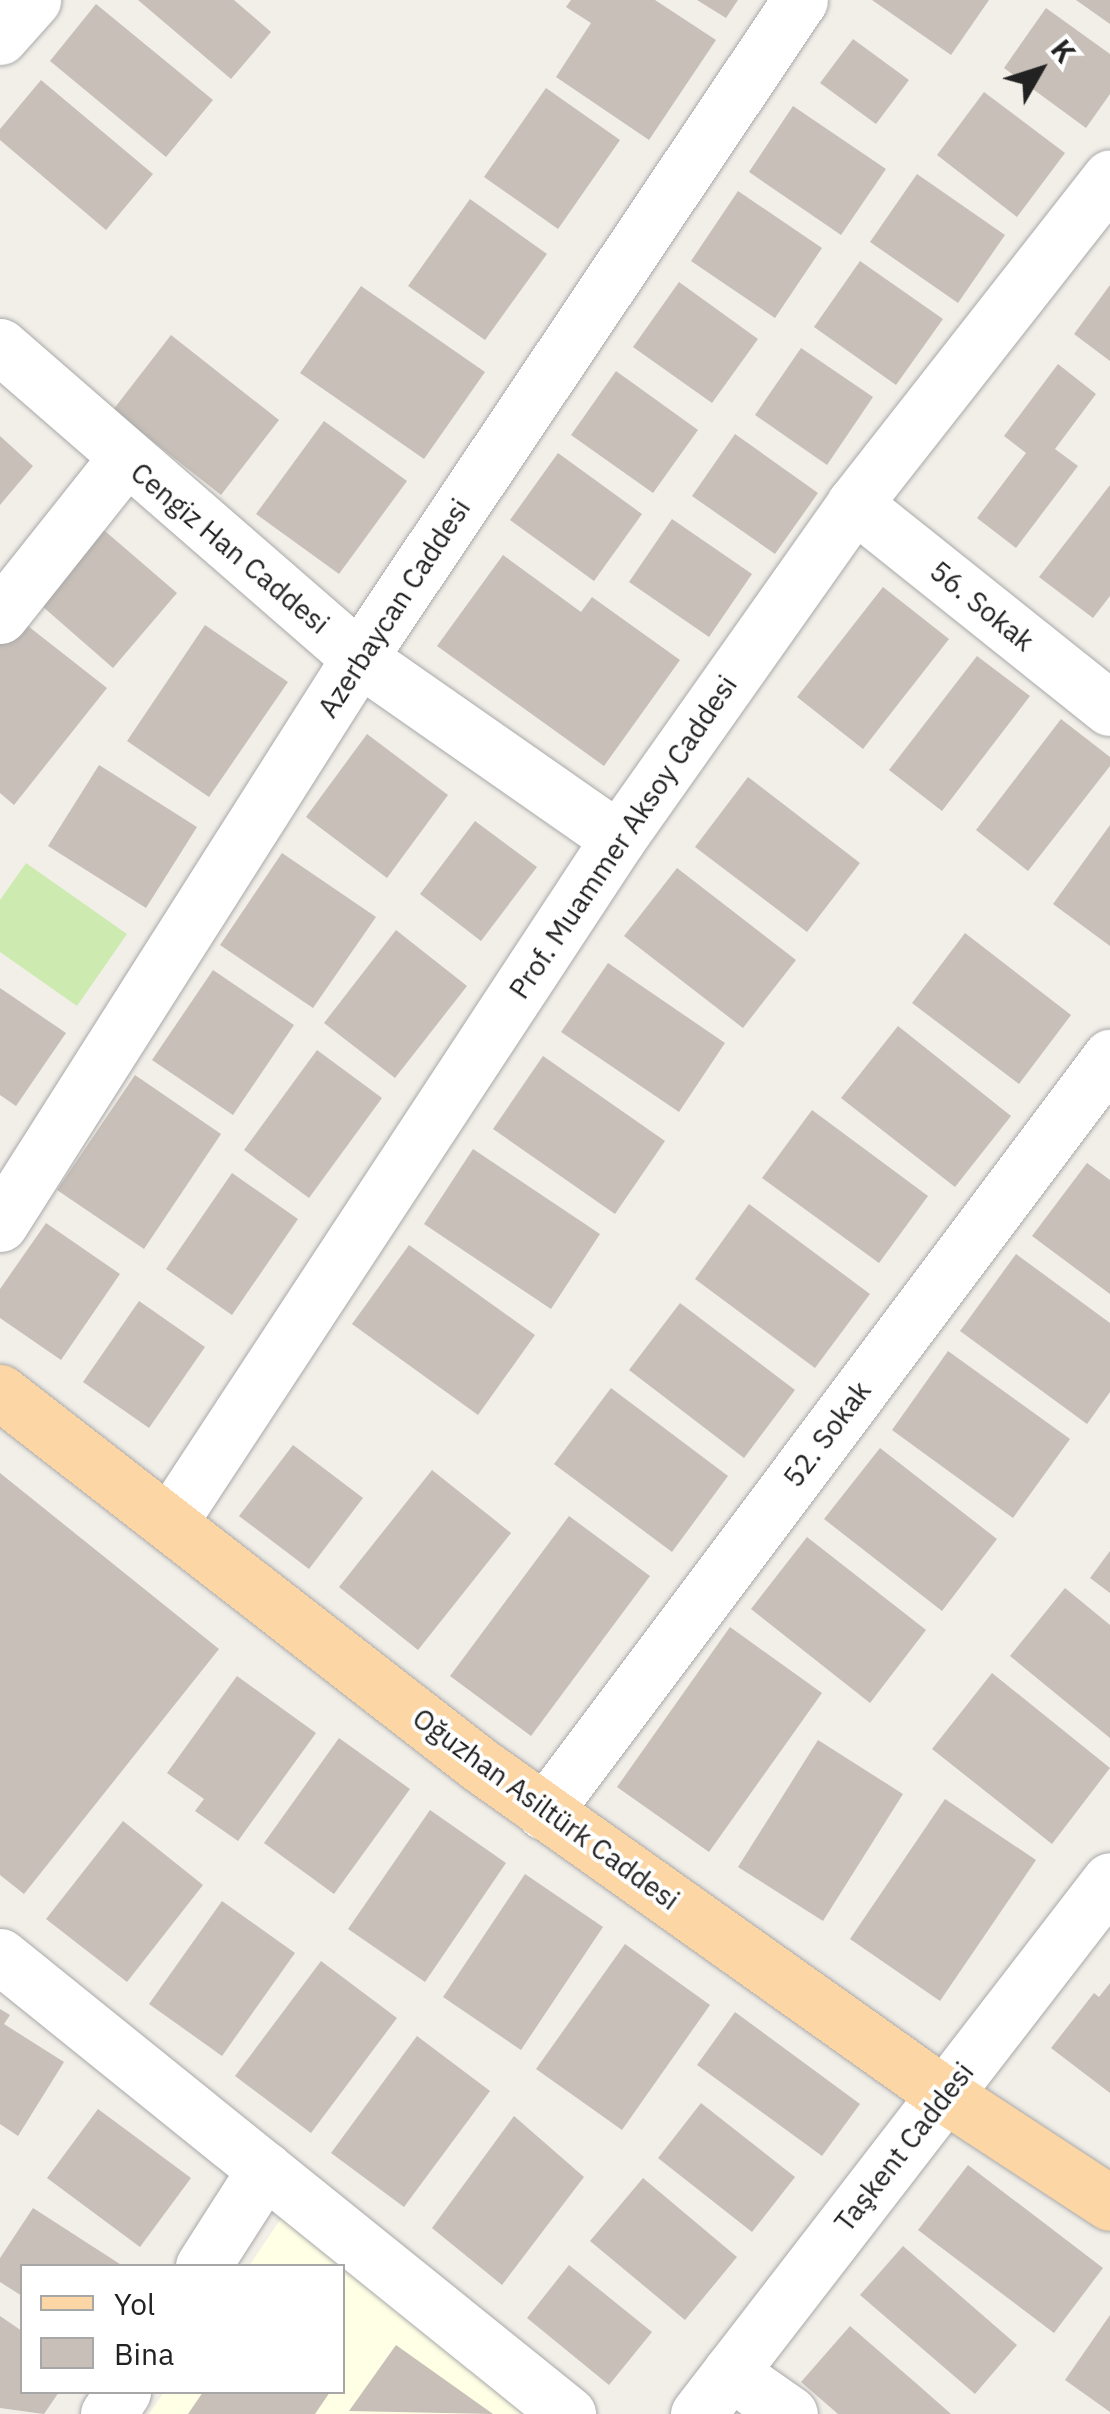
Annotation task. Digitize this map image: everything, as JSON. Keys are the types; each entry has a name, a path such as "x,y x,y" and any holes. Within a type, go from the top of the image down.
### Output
{"main road":[{"name":"Oğuzhan Asiltürk Caddesi","path":"0,1392 171,1520 544,1812 945,2096 1110,2203"}],"street":[{"path":"0,38 33,0"},
{"name":"Azerbaycan Caddesi","path":"0,1224 359,658 800,0"},
{"name":"Prof. Muammer Aksoy Caddesi","path":"171,1520 618,839 854,504 1110,178"},
{"name":"Cengiz Han Caddesi","path":"0,346 359,658 618,839"},
{"path":"0,616 126,459"},
{"name":"56. Sokak","path":"854,504 1110,708"},
{"name":"52. Sokak","path":"544,1812 1110,1057"},
{"name":"Taşkent Caddesi","path":"714,2393 1110,1880"},
{"path":"0,1956 568,2414"},
{"path":"203,2264 264,2169"},
{"path":"714,2393 790,2414"}],"shaded area":[{"path":"286,2211 525,2414 149,2414 163,2394 345,2394 345,2264 250,2264"}],"green space":[{"path":"26,863 127,934 77,1006 0,952 0,900"}],"building":[{"path":"138,0 234,0 271,32 231,79"},
{"path":"571,0 655,0 716,40 649,140 556,77 591,23 566,7"},
{"path":"697,0 738,0 726,18"},
{"path":"872,0 989,0 951,55"},
{"path":"1076,0 1110,0 1110,24"},
{"path":"96,4 213,100 166,157 50,61"},
{"path":"1046,8 1110,54 1110,94 1086,128 1004,68"},
{"path":"853,39 909,80 876,124 820,83"},
{"path":"41,80 153,174 106,230 0,140 0,129"},
{"path":"546,88 620,140 558,229 484,177"},
{"path":"984,92 1065,153 1017,217 937,155"},
{"path":"793,106 886,169 841,235 749,172"},
{"path":"917,174 1005,235 958,303 870,242"},
{"path":"738,191 822,248 775,318 691,261"},
{"path":"470,199 547,254 485,340 408,286"},
{"path":"860,261 943,319 896,385 814,327"},
{"path":"679,282 758,339 712,403 633,347"},
{"path":"1110,285 1110,361 1074,334"},
{"path":"361,286 485,372 424,459 300,373"},
{"path":"171,335 279,420 221,495 113,410"},
{"path":"801,348 873,397 827,465 755,415"},
{"path":"1058,364 1096,394 1055,449 1078,466 1016,548 977,518 1026,453 1004,436"},
{"path":"616,371 698,430 653,493 571,435"},
{"path":"324,421 407,481 339,574 256,514"},
{"path":"735,434 818,493 775,554 692,496"},
{"path":"0,436 33,466 0,505"},
{"path":"558,453 642,514 594,581 510,520"},
{"path":"1110,485 1110,596 1093,618 1039,577"},
{"path":"672,519 752,574 709,637 629,582"},
{"path":"98,525 177,593 113,668 34,599"},
{"path":"503,555 581,612 592,597 680,660 604,766 437,646"},
{"path":"883,587 949,639 863,749 797,697"},
{"path":"19,619 107,688 14,805 0,793 0,643"},
{"path":"205,625 288,682 209,797 127,741"},
{"path":"977,656 1030,696 942,811 889,770"},
{"path":"1061,719 1110,757 1110,766 1028,871 976,830"},
{"path":"367,734 448,795 387,878 306,817"},
{"path":"99,765 197,827 146,908 48,846"},
{"path":"748,777 860,863 807,932 695,847"},
{"path":"475,821 537,867 481,941 420,894"},
{"path":"1110,825 1110,946 1053,904"},
{"path":"282,853 376,917 313,1008 220,945"},
{"path":"677,868 796,960 743,1028 624,936"},
{"path":"396,930 467,986 395,1078 324,1023"},
{"path":"965,933 1071,1015 1019,1084 912,1003"},
{"path":"608,963 725,1043 679,1112 561,1032"},
{"path":"213,970 294,1025 233,1115 152,1060"},
{"path":"0,988 66,1033 16,1106 0,1095"},
{"path":"898,1026 1011,1116 955,1187 841,1098"},
{"path":"317,1050 382,1098 309,1198 244,1150"},
{"path":"543,1056 665,1141 615,1214 493,1129"},
{"path":"135,1075 221,1134 144,1249 57,1190"},
{"path":"812,1110 928,1196 879,1263 762,1178"},
{"path":"473,1149 600,1234 551,1309 424,1224"},
{"path":"1087,1163 1110,1180 1110,1294 1032,1236"},
{"path":"232,1173 298,1219 232,1315 166,1269"},
{"path":"749,1204 870,1294 815,1368 695,1279"},
{"path":"46,1223 120,1274 61,1360 0,1318 0,1289"},
{"path":"409,1245 535,1335 478,1415 352,1324"},
{"path":"1016,1254 1110,1323 1110,1392 1087,1424 960,1331"},
{"path":"139,1301 205,1347 149,1428 83,1382"},
{"path":"680,1303 795,1390 744,1458 629,1370"},
{"path":"948,1351 1070,1439 1013,1518 892,1430"},
{"path":"611,1388 728,1476 672,1552 554,1464"},
{"path":"293,1445 363,1498 309,1569 239,1516"},
{"path":"880,1448 997,1539 942,1611 824,1519"},
{"path":"432,1470 511,1533 418,1650 339,1587"},
{"path":"0,1473 219,1649 24,1894 0,1875"},
{"path":"569,1516 650,1576 531,1736 450,1676"},
{"path":"807,1537 926,1630 870,1703 751,1609"},
{"path":"1110,1551 1110,1593 1090,1578"},
{"path":"1065,1588 1110,1625 1110,1738 1010,1656"},
{"path":"730,1627 822,1693 709,1852 617,1787"},
{"path":"992,1673 1110,1768 1052,1844 932,1749"},
{"path":"237,1676 316,1733 238,1841 195,1811 204,1799 167,1773"},
{"path":"339,1738 410,1789 334,1894 264,1843"},
{"path":"818,1740 903,1794 823,1921 738,1867"},
{"path":"945,1799 1036,1860 940,2001 850,1939"},
{"path":"430,1810 506,1863 425,1982 348,1929"},
{"path":"123,1821 203,1885 127,1982 46,1919"},
{"path":"525,1874 603,1927 521,2050 443,1997"},
{"path":"222,1901 295,1953 222,2056 149,2004"},
{"path":"625,1944 710,2005 622,2130 536,2069"},
{"path":"321,1961 397,2018 311,2133 235,2076"},
{"path":"1110,1983 1110,2093 1051,2048 1094,1993 1099,1997"},
{"path":"0,2009 10,2015 4,2024 64,2062 18,2136 0,2124"},
{"path":"735,2012 860,2104 822,2156 697,2065"},
{"path":"417,2036 490,2091 404,2207 331,2153"},
{"path":"701,2103 795,2177 752,2232 658,2158"},
{"path":"98,2109 191,2178 140,2247 47,2178"},
{"path":"514,2116 584,2177 502,2285 432,2228"},
{"path":"968,2165 1103,2268 1054,2333 918,2230"},
{"path":"643,2178 737,2257 685,2320 590,2241"},
{"path":"33,2208 120,2264 20,2264 20,2295 0,2282 0,2258"},
{"path":"903,2246 1017,2345 975,2394 860,2295"},
{"path":"569,2265 652,2332 609,2385 527,2318"},
{"path":"1110,2315 1110,2412 1065,2380"},
{"path":"0,2316 20,2330 20,2394 58,2394 44,2414 0,2408"},
{"path":"850,2326 951,2414 838,2414 801,2382"},
{"path":"396,2345 493,2414 349,2411"},
{"path":"202,2394 329,2394 315,2414 188,2414"}]}
